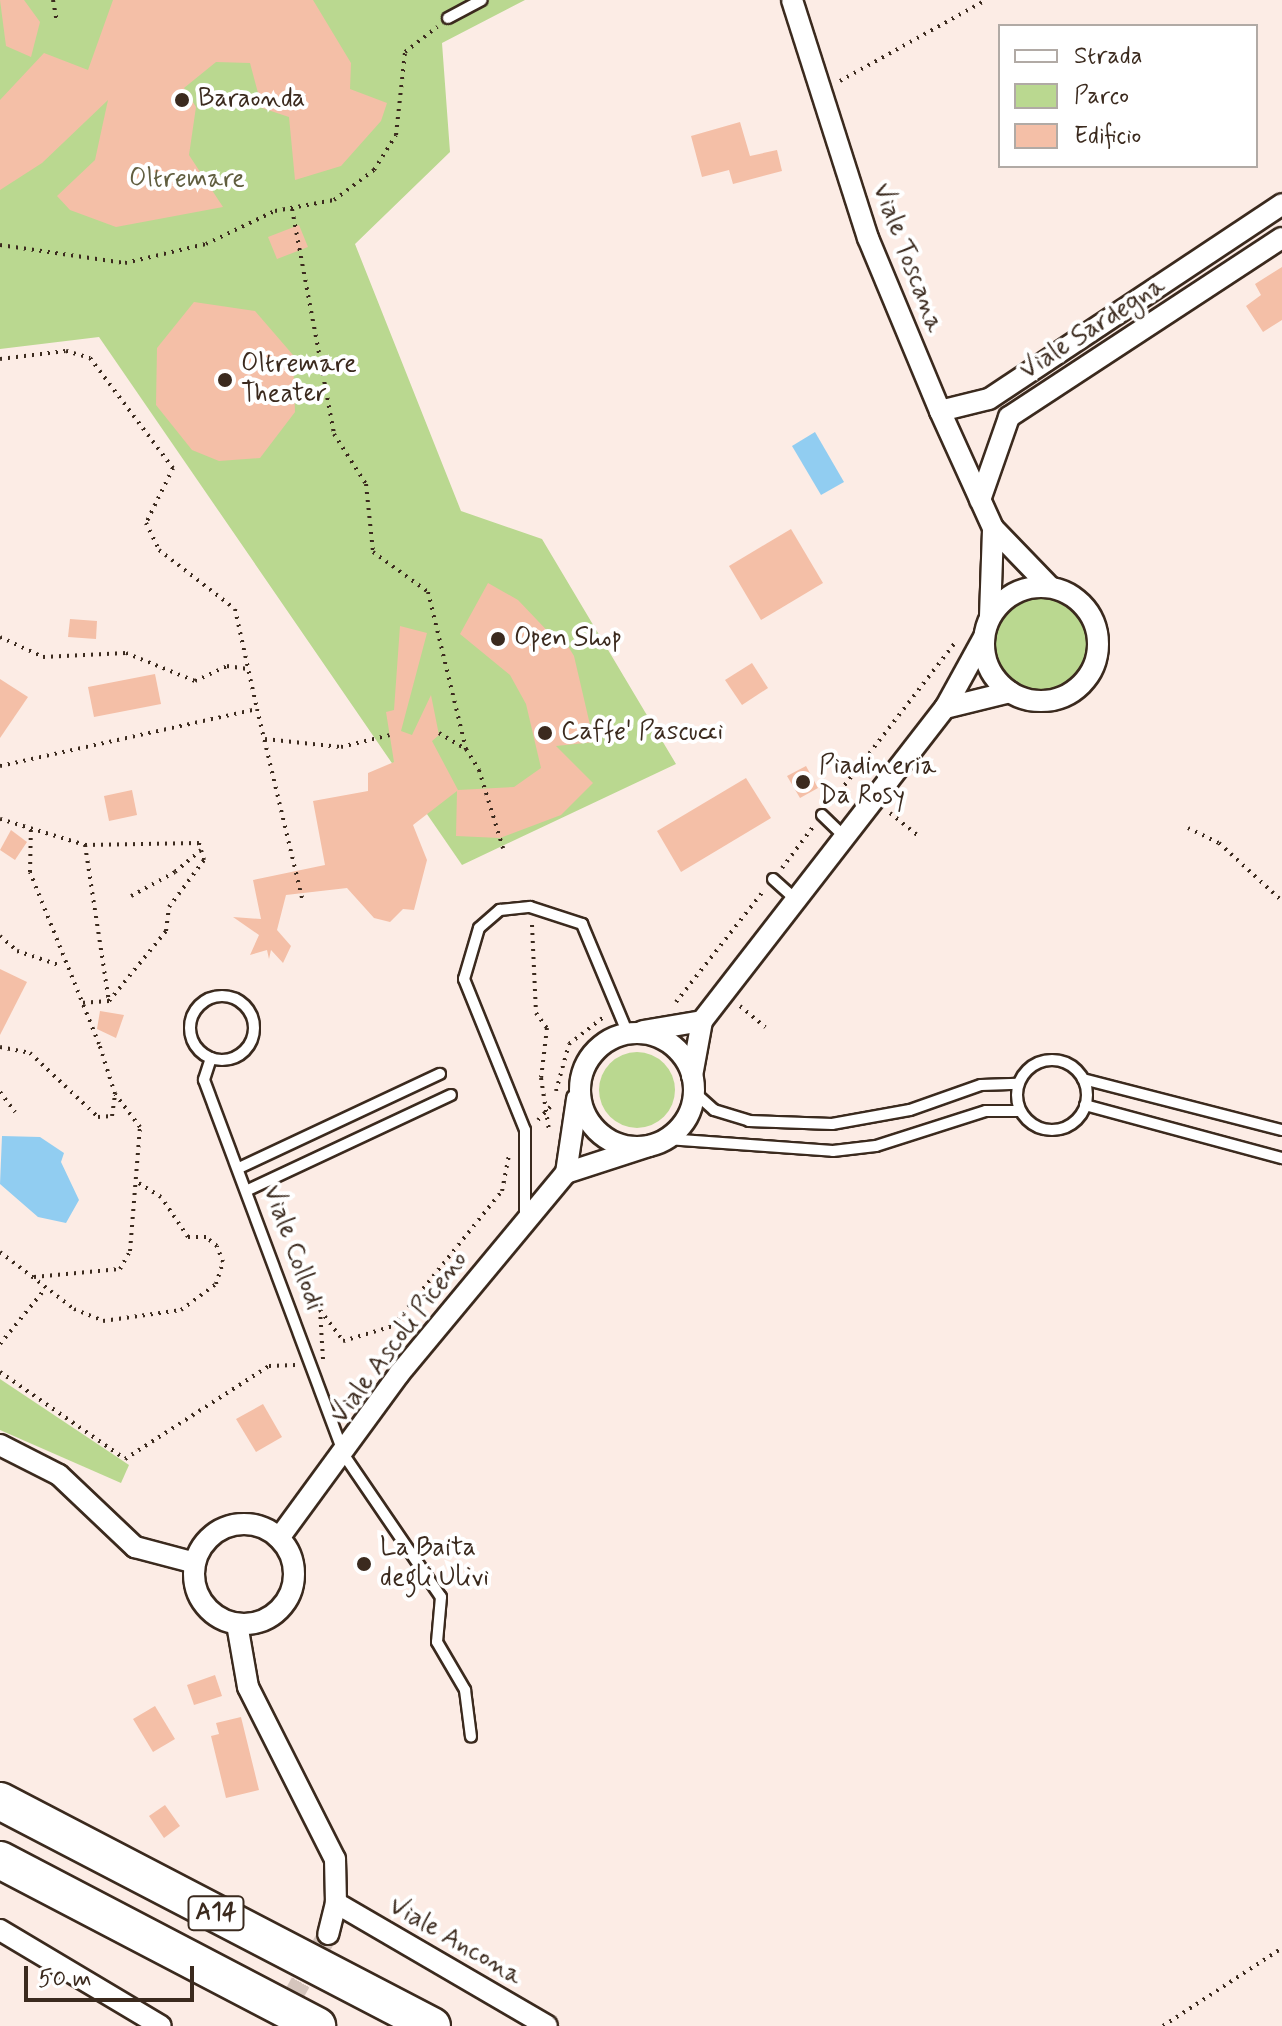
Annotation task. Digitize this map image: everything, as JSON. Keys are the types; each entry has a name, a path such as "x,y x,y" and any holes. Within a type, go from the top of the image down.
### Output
{"highway":[{"name":"A14","path":"0,1801 432,2026"},
{"name":"A14","path":"0,1860 317,2026"}],"street":[{"name":"Viale Toscana","path":"792,0 868,238 940,411 993,528 1050,587"},
{"name":"Viale Sardegna","path":"940,411 989,399 1282,204"},
{"name":"Viale Sardegna","path":"980,500 1009,417 1282,238"},
{"name":"Viale Toscana","path":"990,616 993,528"},
{"path":"702,1021 628,1034 595,1050 580,1084 567,1164 658,1143 687,1119 702,1021 945,708 984,637 990,616 1016,592 1050,587 1078,600 1095,626 1092,671 1067,695 1048,700 1010,692 945,708"},
{"path":"984,637 989,669 1010,692"},
{"path":"628,1034 675,1047 693,1084"},
{"path":"580,1084 587,1119 598,1133 614,1143 658,1143"},
{"name":"Viale Ascoli Piceno","path":"279,1538 567,1164"},
{"path":"0,1445 59,1475 135,1547 195,1563"},
{"path":"237,1525 279,1538 294,1566 289,1596 268,1619 237,1624 208,1609 195,1563 210,1538 237,1525"},
{"path":"237,1624 248,1687 335,1859 336,1903 328,1934"},
{"name":"Viale Ancona","path":"336,1903 547,2026"},
{"path":"0,1930 161,2026"}],"lane":[{"path":"448,18 482,0"},
{"path":"822,815 845,837"},
{"path":"773,879 796,900"},
{"path":"524,1222 525,1130 464,979 479,928 500,910 530,907 582,924 628,1034"},
{"path":"212,998 234,999 253,1020 252,1039 230,1059 211,1058 194,1044 195,1012 212,998"},
{"name":"Viale Collodi","path":"211,1058 204,1080 248,1190 344,1455 441,1597 437,1642 465,1690 471,1737"},
{"path":"693,1084 714,1110 749,1121 832,1124 910,1110 981,1085 1018,1084 1046,1060 1067,1063 1083,1079 1282,1130"},
{"path":"239,1168 440,1074"},
{"path":"1083,1079 1085,1105"},
{"path":"1018,1084 1020,1111"},
{"path":"248,1190 451,1095"},
{"path":"658,1143 833,1151 918,1136 986,1111 1020,1111 1041,1128 1059,1129 1085,1105"},
{"path":"1085,1105 1282,1158"}],"path":[{"path":"53,0 57,22"},
{"path":"821,92 986,0"},
{"path":"0,245 125,263 206,244 292,209 334,200 374,170 396,135 405,52 448,18"},
{"path":"292,209 334,434 366,484 373,552 428,592 466,749 503,848"},
{"path":"0,359 66,351 90,358 173,468 146,523 159,550 235,609 303,902"},
{"path":"666,1010 773,879 959,634"},
{"path":"0,637 43,657 126,653 195,681 227,666 248,669"},
{"path":"0,766 257,709"},
{"path":"439,733 466,749"},
{"path":"265,739 341,747 390,735"},
{"path":"0,819 31,824 85,845 154,839 199,843 204,860 169,907 166,931 109,1001 80,1003"},
{"path":"31,824 30,872 62,966 80,1003 115,1094 140,1127 130,1251 120,1269 34,1277"},
{"path":"1188,828 1219,843 1282,901"},
{"path":"85,845 109,1001"},
{"path":"131,896 175,872 201,850"},
{"path":"530,907 536,1013 547,1028 545,1115 567,1164"},
{"path":"0,936 17,951 62,966"},
{"path":"525,1130 545,1115 569,1044 620,1010"},
{"path":"0,1047 30,1053 98,1117 112,1116 115,1094"},
{"path":"0,1092 15,1112"},
{"path":"0,1252 45,1289 103,1321 181,1310 216,1284 223,1262 217,1246 206,1237 188,1237 161,1197 137,1182"},
{"path":"0,1344 45,1289"},
{"path":"1163,2026 1282,1948"}],"green space":[{"name":"Oltremare","path":"0,0 525,0 442,43 450,152 355,244 461,511 542,539 676,764 462,865 99,337 0,349"},
{"path":"1041,595 1060,599 1075,610 1086,625 1090,644 1086,663 1075,678 1060,689 1041,693 1022,689 1007,678 996,663 992,644 996,625 1007,610 1022,599"},
{"path":"630,1052 644,1052 658,1058 669,1069 675,1090 672,1105 664,1117 644,1128 630,1128 616,1122 605,1111 599,1097 599,1083 605,1069 616,1058"},
{"path":"0,1379 129,1465 121,1483 0,1430"}],"water":[{"path":"815,432 844,482 821,495 792,446"},
{"path":"2,1136 40,1137 64,1153 61,1162 79,1200 66,1223 38,1217 0,1184"}],"building":[{"path":"0,0 24,0 40,22 31,57 6,46"},
{"path":"113,0 313,0 351,63 350,89 387,103 381,121 341,166 295,180 289,117 262,108 250,63 216,62 184,88 196,107 189,155 223,207 116,227 70,210 57,196 95,160 108,100 42,163 0,190 0,100 44,53 88,70"},
{"path":"740,122 750,156 777,150 782,171 733,184 729,170 702,177 691,136"},
{"path":"299,225 308,247 277,259 268,237"},
{"path":"1282,267 1282,320 1263,332 1246,306 1261,295 1255,284"},
{"name":"Oltremare Theater","path":"194,302 255,311 293,355 295,412 260,458 219,461 192,450 156,405 157,348"},
{"path":"791,529 823,583 761,620 729,566"},
{"path":"488,583 518,600 557,641 563,638 574,656 594,742 556,746 593,783 561,815 500,838 456,836 457,791 413,825 427,860 414,910 403,909 390,922 374,918 347,888 286,895 277,930 291,946 283,963 271,950 269,959 267,950 250,955 259,935 233,917 261,919 253,880 325,865 313,801 368,791 368,773 394,762 386,712 394,710 400,626 427,633 401,731 412,735 431,695 439,735 432,741 458,790 514,787 541,768 526,704 510,675 460,634"},
{"path":"70,619 97,621 96,639 68,637"},
{"path":"752,663 768,688 742,705 725,680"},
{"path":"155,674 161,704 94,717 88,687"},
{"path":"0,679 28,697 0,738"},
{"name":"Piadineria Da Rosy","path":"806,766 818,788 800,798 787,776"},
{"path":"746,778 771,818 681,872 657,831"},
{"path":"132,790 137,815 109,821 104,796"},
{"path":"11,830 27,842 15,860 0,850"},
{"path":"0,969 27,982 0,1035"},
{"path":"100,1011 124,1015 116,1038 97,1029"},
{"path":"263,1404 282,1437 256,1452 236,1419"},
{"path":"215,1675 222,1696 194,1705 187,1685"},
{"path":"155,1706 175,1739 153,1752 133,1719"},
{"path":"241,1717 259,1790 226,1798 211,1736 219,1734 216,1723"},
{"path":"165,1805 180,1826 164,1838 149,1816"}],"tunnel":[{"path":"276,2026 328,1934"}],"place":[{"name":"Baraonda","path":"182,100"},
{"name":"Oltremare Theater","path":"225,380"},
{"name":"Open Shop","path":"498,639"},
{"name":"Caffe' Pascucci","path":"545,733"},
{"name":"Piadineria Da Rosy","path":"803,782"},
{"name":"La Baita degli Ulivi","path":"364,1564"}]}
